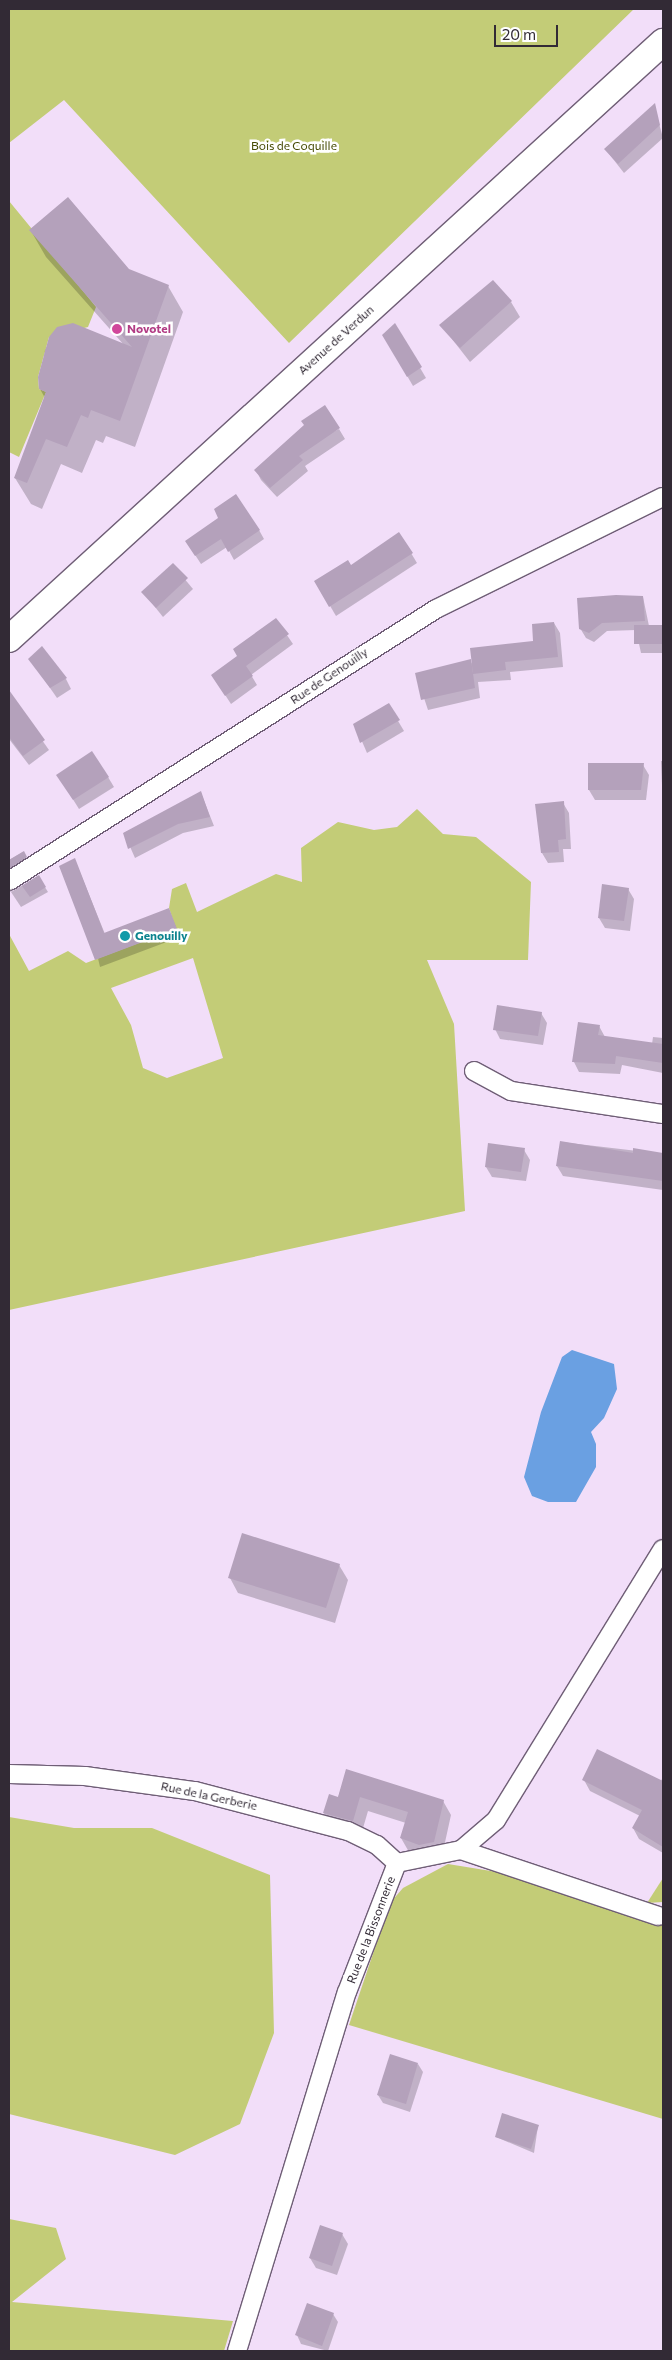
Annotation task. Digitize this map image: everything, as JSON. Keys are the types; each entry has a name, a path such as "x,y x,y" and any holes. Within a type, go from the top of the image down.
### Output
{"main road":[{"name":"Avenue de Verdun","path":"9,639 663,42"}],"street":[{"name":"Rue de Genouilly","path":"9,881 436,609 663,497"},
{"path":"474,1071 511,1091 663,1114"},
{"path":"658,1916 462,1850 496,1820 663,1549"},
{"name":"Rue de la Gerberie","path":"9,1774 85,1776 195,1791 348,1831 377,1845 397,1863"},
{"name":"Rue de la Bissonnerie","path":"236,2351 347,1992 397,1863 462,1850"}],"green space":[{"name":"Bois de Coquille","path":"9,9 634,9 289,343 64,100 9,143"},
{"path":"9,201 96,307 88,327 49,337 38,377 39,389 46,392 19,457 9,452"},
{"path":"417,809 443,834 476,837 531,882 528,960 427,960 454,1024 465,1211 9,1310 9,934 29,971 68,951 86,963 176,929 169,908 172,889 186,883 197,912 276,874 302,882 301,848 338,822 374,830 397,827","holes":["193,958 223,1058 167,1078 143,1068 131,1025 111,988"]},
{"path":"9,1817 74,1828 152,1828 270,1875 274,2033 240,2124 175,2155 9,2114"},
{"path":"448,1864 497,1872 663,1921 663,2119 349,2025 390,1903 403,1888"},
{"path":"663,1878 663,1902 647,1903"},
{"path":"9,2219 56,2228 66,2259 12,2302 233,2321 224,2351 9,2351"}],"water":[{"path":"572,1350 614,1364 617,1389 604,1418 591,1432 596,1444 596,1467 576,1502 548,1502 532,1496 524,1477 541,1412 562,1357"}],"building":[{"path":"655,103 660,125 618,164 604,149"},
{"name":"Novotel","path":"68,197 129,269 169,285 120,421 91,410 88,418 81,415 67,447 46,439 27,483 14,478 46,392 39,389 38,377 49,337 57,327 73,323 132,347 29,230"},
{"path":"493,280 512,301 460,348 439,325"},
{"path":"395,323 422,367 407,377 382,335"},
{"path":"325,405 340,428 299,456 303,460 270,488 254,470 304,425 301,421"},
{"path":"236,494 260,530 228,552 221,539 195,556 185,541 218,518 214,509"},
{"path":"399,532 413,553 329,607 314,581 348,560 351,565"},
{"path":"173,563 188,578 156,608 141,592"},
{"path":"616,595 643,596 645,621 602,623 589,633 579,629 577,598"},
{"path":"276,618 289,634 246,666 253,676 225,696 211,675 237,656 233,649"},
{"path":"554,622 558,657 505,662 506,670 473,674 470,648 533,641 532,624"},
{"path":"634,625 663,625 663,644 634,644"},
{"path":"42,646 67,678 50,688 28,659"},
{"path":"471,659 475,688 421,700 415,673"},
{"path":"9,690 45,740 23,756 9,737"},
{"path":"389,703 400,720 360,743 353,724"},
{"path":"92,751 109,777 73,800 56,775"},
{"path":"588,763 644,763 641,790 588,790"},
{"path":"201,791 210,817 178,824 128,849 123,833"},
{"path":"564,801 566,839 558,840 559,852 541,853 535,804"},
{"path":"24,851 27,857 10,868 9,860"},
{"path":"75,858 104,933 169,908 177,929 95,960 59,866"},
{"path":"39,875 46,887 30,897 22,886"},
{"path":"602,884 629,888 624,921 598,918"},
{"path":"497,1005 542,1012 538,1036 493,1030"},
{"path":"578,1022 600,1025 598,1035 663,1044 663,1063 616,1056 615,1064 572,1062"},
{"path":"560,1141 633,1153 633,1148 663,1153 663,1181 556,1166"},
{"path":"488,1143 525,1148 521,1172 485,1167"},
{"path":"242,1533 340,1564 326,1608 228,1578"},
{"path":"597,1749 663,1781 663,1847 632,1828 642,1810 582,1780"},
{"path":"346,1769 444,1800 434,1842 419,1845 400,1838 408,1812 360,1797 353,1821 323,1813 329,1794 338,1797"},
{"path":"390,2054 418,2063 406,2104 377,2095"},
{"path":"502,2113 539,2125 531,2149 495,2137"},
{"path":"320,2225 343,2233 332,2266 309,2258"},
{"path":"307,2303 334,2313 322,2346 295,2335"}],"place":[{"name":"Novotel","path":"117,329"},
{"name":"Genouilly","path":"125,936"}]}
